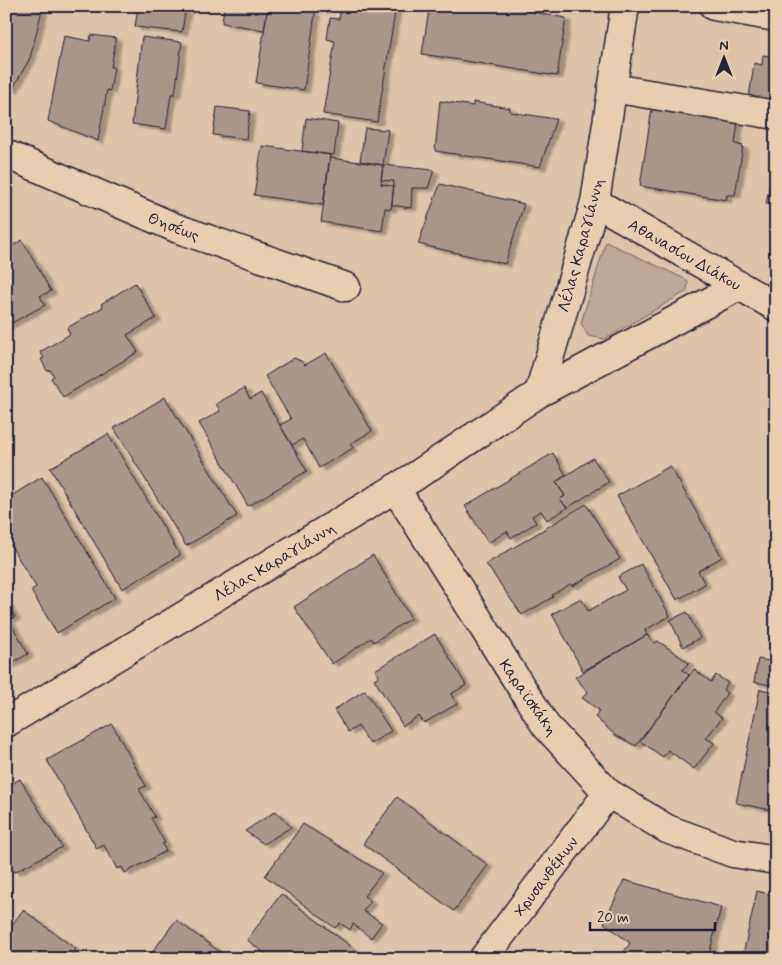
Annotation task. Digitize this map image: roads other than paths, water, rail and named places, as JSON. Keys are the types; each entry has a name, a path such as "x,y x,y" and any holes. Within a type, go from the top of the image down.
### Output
{"street":[{"name":"Λέλας Καραγιάννη","path":"539,393 596,202 625,6"},
{"path":"714,6 776,17"},
{"path":"612,88 776,115"},
{"name":"Θησέως","path":"8,158 176,228 346,287"},
{"name":"Αθανασίου Διάκου","path":"596,202 776,307"},
{"name":"Λέλας Καραγιάννη","path":"6,723 414,477 539,393 739,286"},
{"name":"Καραϊσκάκη","path":"395,488 546,726 608,793 667,828 733,853 776,860"},
{"name":"Χρυσανθέμων","path":"483,959 608,793"}]}
